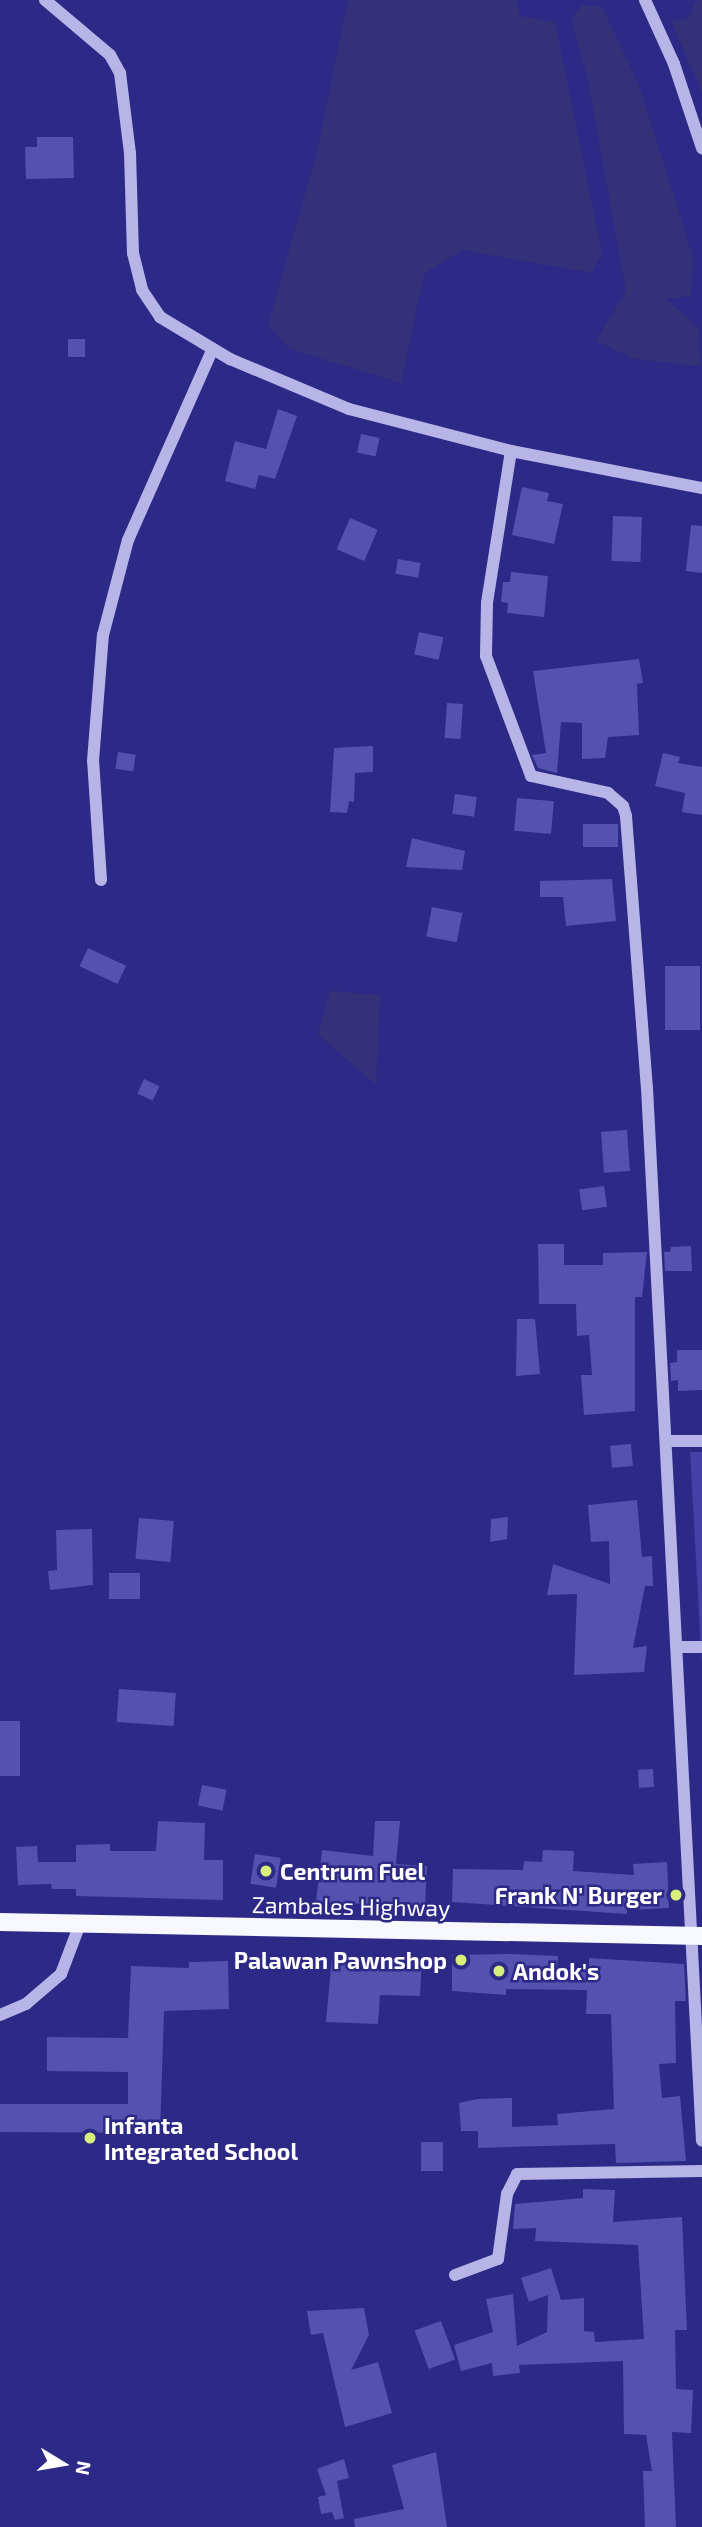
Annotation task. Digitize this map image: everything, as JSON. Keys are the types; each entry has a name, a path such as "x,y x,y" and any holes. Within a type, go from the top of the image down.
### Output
{"main road":[{"name":"Zambales Highway","path":"0,1922 698,1936"}],"street":[{"path":"45,0 99,43 120,73 130,153 133,253 149,305 212,350 330,402 511,452 702,488"},
{"path":"645,0 674,64 702,148"},
{"path":"101,880 93,761 103,635 132,528 212,350"},
{"path":"511,452 487,603 486,656 531,776 608,793 623,806 626,816 647,1088 677,1647 698,1936 702,2141"},
{"path":"666,1441 702,1441"},
{"path":"677,1647 702,1647"},
{"path":"0,2015 26,2004 61,1975 80,1924"},
{"path":"454,2275 498,2259 506,2194 517,2174 702,2171"}],"shaded area":[{"path":"348,0 516,0 520,16 555,22 602,254 592,273 462,250 424,274 401,383 290,349 268,325 317,152"},
{"path":"696,0 702,0 702,92 671,21 688,19"},
{"path":"582,5 602,7 639,85 693,257 691,296 667,299 699,329 701,366 635,359 596,341 626,291 588,80 571,19"},
{"path":"330,991 380,995 376,1084 318,1035"},
{"path":"690,1452 702,1452 702,1668"}],"building":[{"path":"37,137 73,137 74,178 26,179 25,147 37,147"},
{"path":"68,339 85,339 85,357 68,357"},
{"path":"278,409 297,416 275,479 259,475 255,489 225,481 235,441 266,449"},
{"path":"361,434 380,438 376,457 357,453"},
{"path":"522,487 549,493 547,501 563,504 554,544 512,535"},
{"path":"613,516 642,517 640,562 611,561"},
{"path":"350,518 378,530 364,561 337,549"},
{"path":"691,525 702,526 702,573 686,571"},
{"path":"398,559 421,563 418,578 395,574"},
{"path":"511,572 548,576 544,617 507,613 508,603 501,602 503,582 510,582"},
{"path":"419,632 443,637 439,660 414,654"},
{"path":"639,659 643,683 637,684 639,735 608,737 605,758 582,759 582,723 561,722 557,773 538,768 532,755 546,753 533,671"},
{"path":"447,703 463,704 461,739 445,738"},
{"path":"373,746 373,772 355,773 354,802 349,801 347,813 330,812 334,748"},
{"path":"118,752 136,755 133,772 115,769"},
{"path":"663,753 680,757 678,763 702,767 702,815 682,812 685,793 655,786"},
{"path":"455,794 477,797 474,817 452,814"},
{"path":"517,798 554,801 551,834 514,831"},
{"path":"583,824 618,824 618,847 583,847"},
{"path":"412,838 465,851 462,870 406,867"},
{"path":"612,879 616,921 566,926 563,897 540,897 540,881"},
{"path":"432,907 462,913 457,942 426,936"},
{"path":"88,948 126,966 118,984 80,966"},
{"path":"665,966 700,966 700,1030 665,1030"},
{"path":"144,1079 159,1086 153,1101 137,1094"},
{"path":"627,1130 630,1171 604,1173 601,1132"},
{"path":"604,1186 607,1207 582,1210 579,1189"},
{"path":"538,1244 564,1244 564,1265 603,1265 603,1253 647,1252 642,1297 635,1297 635,1411 584,1415 581,1375 592,1375 589,1335 577,1336 576,1304 539,1304"},
{"path":"691,1246 692,1271 665,1271 664,1252 670,1252 671,1247"},
{"path":"517,1319 535,1319 540,1374 516,1376"},
{"path":"677,1350 702,1350 702,1390 678,1391 678,1380 671,1381 670,1363 677,1362"},
{"path":"631,1444 633,1466 612,1468 610,1446"},
{"path":"637,1500 642,1557 652,1556 653,1586 645,1586 633,1648 647,1646 644,1672 574,1675 577,1594 547,1595 553,1564 610,1584 609,1541 591,1542 588,1505"},
{"path":"508,1517 507,1539 490,1542 491,1519"},
{"path":"139,1518 174,1521 170,1562 135,1559"},
{"path":"92,1529 93,1585 50,1590 48,1571 57,1570 56,1530"},
{"path":"109,1573 140,1573 140,1599 109,1599"},
{"path":"119,1689 176,1693 174,1726 117,1722"},
{"path":"0,1721 20,1721 20,1776 0,1776"},
{"path":"653,1769 654,1787 639,1788 638,1770"},
{"path":"202,1785 227,1790 223,1810 198,1806"},
{"path":"158,1821 205,1823 204,1860 223,1860 223,1900 76,1896 76,1889 52,1889 51,1884 18,1885 16,1847 37,1846 38,1862 76,1862 76,1845 110,1844 110,1851 156,1851"},
{"path":"375,1821 400,1821 396,1864 427,1866 425,1906 316,1902 322,1850 373,1856"},
{"path":"543,1850 574,1851 573,1871 634,1875 633,1864 667,1862 669,1908 627,1910 627,1914 452,1902 453,1869 523,1870 524,1861 542,1862"},
{"name":"Centrum Fuel","path":"255,1854 281,1858 276,1888 250,1884"},
{"path":"452,1955 558,1956 557,1969 589,1970 589,1958 684,1964 686,2001 675,2001 676,2063 659,2064 662,2098 680,2096 686,2161 616,2163 615,2144 478,2148 478,2131 461,2131 459,2103 477,2099 512,2098 512,2127 558,2125 557,2114 614,2109 611,2014 586,2014 587,1990 506,1989 506,1995 452,1991"},
{"path":"332,1957 422,1959 420,1996 380,1995 378,2024 326,2022"},
{"path":"228,1961 229,2009 164,2011 160,2133 0,2132 0,2104 128,2104 128,2072 47,2071 47,2037 128,2038 131,1966 189,1968 189,1962"},
{"path":"421,2142 443,2142 443,2171 421,2171"},
{"path":"583,2189 615,2190 613,2222 682,2217 687,2330 675,2330 676,2389 693,2390 691,2433 672,2432 676,2527 645,2527 643,2471 652,2471 646,2435 624,2434 623,2361 519,2365 520,2373 493,2376 492,2363 461,2371 454,2345 493,2332 486,2299 513,2294 517,2346 547,2332 548,2295 529,2302 521,2278 551,2268 561,2300 584,2298 584,2331 594,2332 595,2342 644,2339 638,2245 535,2241 536,2228 513,2229 515,2204 583,2198"},
{"path":"364,2308 369,2335 351,2370 378,2362 392,2413 345,2427 323,2333 311,2335 307,2311"},
{"path":"441,2321 455,2360 429,2369 415,2331"},
{"path":"436,2452 447,2527 355,2527 354,2519 404,2509 392,2465"},
{"path":"344,2459 349,2478 337,2481 344,2518 335,2520 332,2512 321,2514 318,2497 326,2495 317,2469"}],"place":[{"name":"Centrum Fuel","path":"266,1871"},
{"name":"Frank N' Burger","path":"676,1895"},
{"name":"Palawan Pawnshop","path":"461,1960"},
{"name":"Andok's","path":"499,1971"},
{"name":"Infanta Integrated School","path":"90,2138"}]}
